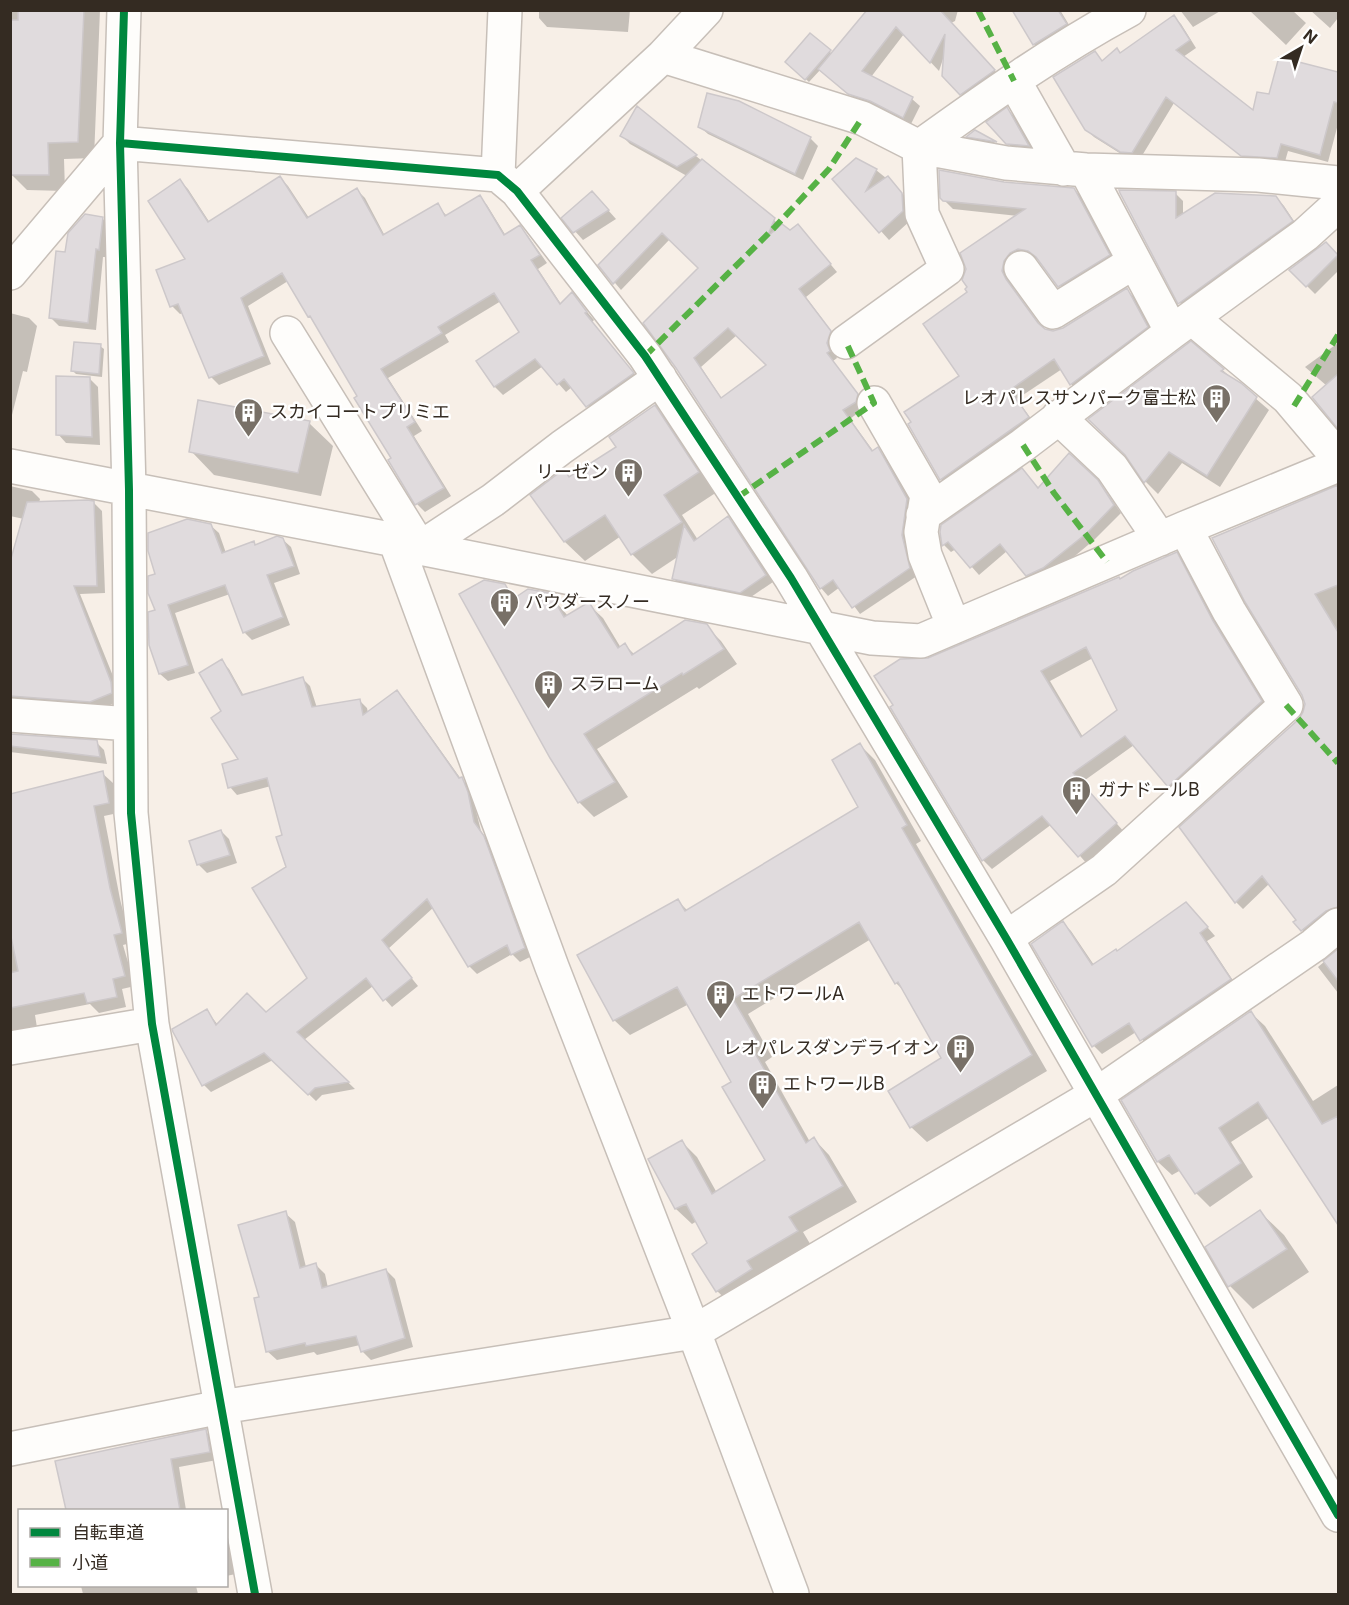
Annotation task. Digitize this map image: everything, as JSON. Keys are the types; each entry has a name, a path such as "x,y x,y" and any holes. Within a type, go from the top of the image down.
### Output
{"street":[{"path":"124,10 120,143 129,490 131,813 152,1024 255,1594"},
{"path":"506,10 508,183 645,356 791,578 1006,938 1338,1515"},
{"path":"120,143 508,183 663,56 706,10"},
{"path":"919,147 1014,81 1083,36 1129,10"},
{"path":"663,56 862,118 919,147 1006,163 1075,169 1258,175 1338,183"},
{"path":"1014,81 1075,169 1134,262 1182,325 1287,398 1338,457"},
{"path":"10,273 120,143"},
{"path":"846,342 947,269 922,214 919,147"},
{"path":"923,515 1305,235 1338,205"},
{"path":"1021,268 1053,312 1134,262"},
{"path":"287,333 407,544 552,967 694,1332 792,1594"},
{"path":"407,544 493,500 562,447 660,378"},
{"path":"874,404 927,495 921,532 925,555 954,627"},
{"path":"1006,938 1104,870 1286,705 1228,611 1172,533 1112,468 1058,417"},
{"path":"10,466 872,638 921,641 1172,533 1338,465"},
{"path":"10,715 130,724"},
{"path":"10,1449 220,1407 694,1332 1097,1094 1314,945 1338,925"},
{"path":"10,1048 152,1024"}],"building":[{"path":"18,10 84,10 78,142 48,143 49,175 10,175 10,20 18,20"},
{"path":"867,10 940,10 995,70 960,95 942,76 945,34 930,63 896,27 862,71 913,97 903,118 870,101 848,94 818,69"},
{"path":"1012,10 1058,10 1067,24 1033,45"},
{"path":"1174,15 1190,40 1176,50 1253,110 1257,92 1269,94 1279,57 1338,72 1338,103 1334,102 1320,155 1281,144 1277,158 1241,156 1166,97 1132,153 1120,152 1085,130 1053,77 1095,51 1102,61 1117,48 1120,53"},
{"path":"810,33 831,50 805,80 785,62"},
{"path":"707,93 739,101 811,137 795,174 698,127"},
{"path":"637,106 697,155 677,167 620,136"},
{"path":"1007,107 1029,146 1006,144 986,122"},
{"path":"975,130 997,142 966,137"},
{"path":"856,158 877,169 866,191 888,176 902,193 903,211 879,233 832,179"},
{"path":"702,159 775,218 767,237 782,224 790,230 798,224 831,264 799,289 831,331 827,343 830,351 827,353 858,394 856,402 843,410 872,451 878,447 907,499 902,535 910,568 852,608 833,580 820,589 676,368 643,323 698,268 662,233 613,284 598,265","holes":["728,328 766,365 721,398 694,358"]},
{"path":"939,170 1004,182 1074,188 1110,255 1058,287 1036,257 1028,251 1018,249 1010,253 1004,261 1002,271 1006,279 1038,323 1045,329 1053,331 1063,328 1127,288 1148,327 1070,385 1054,359 1010,390 1029,417 940,480 908,424 911,422 904,412 959,376 923,324 967,292 965,289 967,287 962,280 966,269 960,253 1025,209 943,201 940,198"},
{"path":"280,176 307,218 357,188 383,235 438,203 445,216 480,195 504,235 520,225 540,255 531,260 560,304 572,292 587,312 585,313 634,373 586,407 564,379 557,385 535,359 494,387 476,361 519,332 494,293 438,327 442,333 381,369 415,422 407,427 444,488 415,505 388,460 391,458 354,398 357,396 282,273 241,298 264,356 209,378 178,304 170,307 156,270 185,259 148,201 180,179 208,222"},
{"path":"1119,190 1176,191 1176,218 1215,193 1276,196 1293,221 1178,304"},
{"path":"592,191 609,210 573,233 561,218"},
{"path":"85,214 103,217 99,250 96,249 88,323 49,318 56,251 65,252 68,233"},
{"path":"1326,242 1338,255 1306,287 1289,270"},
{"path":"1191,341 1224,369 1221,371 1241,383 1257,397 1207,476 1169,452 1144,483 1125,455 1088,419"},
{"path":"74,342 101,344 99,374 71,371"},
{"path":"1338,374 1338,429 1312,397"},
{"path":"56,376 90,377 92,437 56,435"},
{"name":"スカイコートプリミエ","path":"198,400 310,421 298,473 189,452"},
{"path":"655,405 699,472 664,495 682,522 631,555 605,515 564,542 530,495 564,469 569,477 616,447 609,437"},
{"path":"1069,453 1098,480 1114,505 1087,533 1043,568 1026,576 1000,544 970,568 948,542 942,546 941,525 1022,468 1038,488"},
{"path":"1338,485 1338,585 1315,594 1338,632 1338,907 1326,911 1301,931 1293,922 1296,920 1262,876 1235,903 1179,827 1299,719 1305,704 1302,695 1245,602 1212,538"},
{"path":"94,501 97,586 74,586 111,682 112,693 90,702 10,696 10,562 27,502"},
{"path":"728,516 766,575 740,593 672,579 684,525 694,541"},
{"path":"187,519 211,524 222,553 254,541 255,545 277,536 283,538 294,566 267,575 283,617 243,633 225,585 168,605 188,665 159,674 149,645 148,612 155,610 148,593 148,576 155,574 148,551 148,533"},
{"path":"1177,552 1213,621 1262,701 1168,787 1125,736 1073,773 1117,823 1078,857 1042,816 982,861 890,707 893,705 874,676 900,659 928,658 1119,577 1120,579","holes":["1086,647 1117,710 1081,737 1041,671"]},
{"path":"484,580 505,584 513,599 528,589 550,593 564,617 589,602 618,648 625,643 632,655 685,620 707,624 724,649 584,734 615,782 578,803 550,758 459,594"},
{"path":"222,659 242,695 303,677 312,707 360,699 363,715 397,690 459,778 462,777 468,792 474,822 484,836 525,948 511,955 507,945 468,967 427,899 382,940 412,978 383,1001 366,978 297,1032 349,1082 315,1088 308,1095 264,1053 202,1086 172,1029 207,1009 216,1025 247,993 266,1012 307,978 252,888 286,867 276,837 282,835 267,778 228,788 222,764 238,759 211,718 221,711 199,673"},
{"path":"10,734 97,740 100,757 10,746"},
{"path":"860,743 907,825 902,828 1032,1055 910,1128 888,1091 941,1058 898,982 895,984 859,922 733,999 758,1042 751,1046 806,1143 814,1137 843,1186 789,1217 798,1231 747,1261 752,1269 716,1292 692,1254 707,1243 686,1204 675,1209 648,1159 682,1140 712,1194 765,1160 722,1087 731,1082 677,987 613,1021 577,955 678,899 685,911 858,807 832,760"},
{"path":"103,771 109,803 94,806 110,888 122,933 114,935 125,976 113,979 117,997 87,1003 84,993 10,1008 10,973 18,971 10,932 10,794"},
{"path":"221,830 230,855 197,865 189,841"},
{"path":"1186,902 1208,927 1200,933 1231,979 1140,1041 1129,1023 1092,1047 1031,944 1063,921 1092,965 1116,949 1117,951"},
{"path":"1338,949 1338,981 1323,961"},
{"path":"1251,1011 1322,1124 1338,1116 1338,1225 1258,1102 1219,1128 1241,1163 1195,1194 1169,1155 1157,1162 1121,1100"},
{"path":"1260,1210 1287,1249 1228,1287 1205,1247"},
{"path":"286,1211 300,1268 316,1263 322,1288 386,1269 405,1338 361,1352 356,1336 306,1346 305,1343 266,1352 254,1298 259,1297 238,1225"},
{"path":"206,1429 210,1452 171,1459 180,1509 66,1509 55,1461"}],"marked path":[{"path":"978,10 1014,81"},
{"path":"645,356 774,228 829,169 862,118"},
{"path":"1294,406 1338,335"},
{"path":"738,497 874,403 846,342"},
{"path":"1023,445 1054,493 1107,562"},
{"path":"1286,705 1338,763"}],"cycle path":[{"path":"124,10 120,143 129,490 131,813 152,1024 255,1594"},
{"path":"120,143 498,175 517,191 645,356 791,578 1006,938 1338,1515"}],"place":[{"name":"レオパレスサンパーク富士松","path":"1217,424"},
{"name":"スカイコートプリミエ","path":"249,438"},
{"name":"リーゼン","path":"629,498"},
{"name":"パウダースノー","path":"504,628"},
{"name":"スラローム","path":"549,710"},
{"name":"ガナドールB","path":"1077,816"},
{"name":"エトワールA","path":"721,1020"},
{"name":"レオパレスダンデライオン","path":"960,1074"},
{"name":"エトワールB","path":"762,1110"}]}
